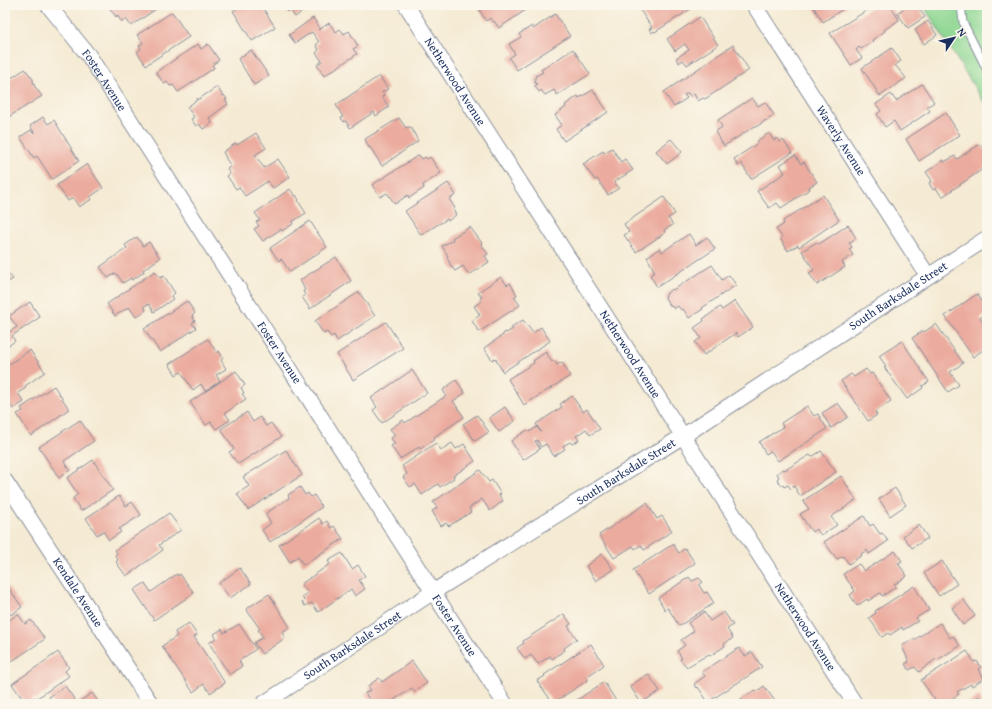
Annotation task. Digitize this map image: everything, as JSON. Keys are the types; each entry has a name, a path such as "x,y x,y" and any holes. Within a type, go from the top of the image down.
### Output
{"street":[{"name":"Foster Avenue","path":"48,5 89,56 505,704"},
{"name":"Netherwood Avenue","path":"406,5 855,704"},
{"name":"Waverly Avenue","path":"754,5 928,276"},
{"name":"South Barksdale Street","path":"263,704 434,592 683,436 987,238"},
{"name":"Kendale Avenue","path":"5,481 151,704"}],"lane":[{"path":"961,5 963,22 987,70"}],"green space":[{"path":"923,5 987,5 987,107"}],"building":[{"path":"112,5 162,5 131,26 126,19 122,22 117,15 116,17 109,7"},
{"path":"242,5 261,5 275,27 252,41 233,11"},
{"path":"282,5 312,5 295,17 290,10 288,12"},
{"path":"485,5 533,5 499,28 490,18 486,21 479,9"},
{"path":"648,5 697,5 652,33 649,29 652,28 640,10"},
{"path":"812,5 849,5 823,22"},
{"path":"876,5 890,5 899,20 884,30 885,31 872,40 873,41 861,49 859,47 856,50 862,58 851,65 830,33"},
{"path":"909,5 916,5 925,17 908,28 897,13"},
{"path":"172,12 189,37 146,65 137,52 141,49 139,46 143,43 137,35"},
{"path":"555,14 570,36 517,70 509,58 515,54 509,44 521,37 519,34 532,26 533,29"},
{"path":"700,17 718,45 687,65 683,60 679,63 676,58 689,50 685,44 675,51 667,39"},
{"path":"313,18 320,28 318,29 319,30 329,23 336,32 340,29 344,34 349,31 358,46 353,49 357,54 324,76 317,65 322,61 316,53 319,50 316,45 319,42 312,32 295,43 289,35"},
{"path":"928,21 937,35 924,44 915,30"},
{"path":"198,44 201,49 208,44 219,60 212,65 214,68 178,92 173,85 170,86 167,82 164,84 156,72"},
{"path":"733,45 749,70 705,99 703,98 698,101 694,94 691,97 688,93 684,95 687,98 674,107 664,92"},
{"path":"892,48 901,61 895,65 906,78 880,96 862,68"},
{"path":"573,49 590,74 557,95 554,90 545,95 541,90 539,92 535,86 537,84 534,82 536,75 543,72 541,70"},
{"path":"251,50 269,76 254,85 238,59"},
{"path":"25,69 33,79 35,87 42,96 7,118 5,115 5,82"},
{"path":"379,76 388,89 382,92 384,95 382,97 389,107 376,116 374,112 350,128 346,121 344,122 341,118 343,117 336,105"},
{"path":"922,84 934,102 927,107 930,111 900,131 894,121 885,127 877,114 881,111 876,104 891,94 896,101"},
{"path":"217,87 227,99 225,100 228,104 209,118 212,123 203,129 199,124 196,126 191,119 194,117 187,107 197,100 196,99 199,99"},
{"path":"593,90 608,112 564,141 556,129 562,125 555,115 566,107 565,105 578,96 579,98"},
{"path":"752,98 758,106 765,102 774,115 724,146 715,132 722,127 718,120"},
{"path":"946,113 960,135 919,161 906,139"},
{"path":"43,117 48,124 54,120 79,161 52,179 37,156 34,158 20,137 31,130 33,133 34,132 30,126"},
{"path":"399,118 406,128 411,127 418,141 382,166 370,147 369,148 365,139"},
{"path":"256,133 266,148 255,155 264,168 278,159 290,177 273,188 268,181 245,196 239,187 236,189 227,176 230,174 227,169 231,166 223,152 236,143 237,145"},
{"path":"769,133 774,141 777,138 779,142 783,140 792,153 751,179 741,163 738,166 734,159 758,143 757,141"},
{"path":"671,139 682,152 667,164 656,151"},
{"path":"980,144 987,153 987,166 942,197 936,188 933,190 929,183 932,181 926,172 943,160 944,162 955,156 957,159"},
{"path":"612,148 621,162 625,159 633,170 614,182 619,188 608,195 597,179 595,180 583,164 603,151 604,153"},
{"path":"419,155 422,159 425,157 427,159 430,157 441,173 423,185 424,188 409,198 408,195 395,204 387,193 380,197 372,185"},
{"path":"795,155 801,164 804,162 817,182 809,187 810,189 781,208 777,203 769,208 757,191 785,173 780,165"},
{"path":"87,164 103,188 90,197 92,199 79,207 73,198 68,201 57,185"},
{"path":"448,183 456,195 449,199 455,208 453,209 456,215 448,221 447,219 421,235 405,211"},
{"path":"290,189 295,196 296,195 306,213 292,222 293,224 282,231 281,229 263,241 254,229 259,226 256,222 260,220 255,213"},
{"path":"823,195 839,220 799,247 798,245 788,251 780,238 782,237 776,229 784,224 783,221"},
{"path":"664,197 675,214 668,218 673,225 664,230 665,233 636,252 624,235 629,232 624,224"},
{"path":"310,221 327,247 290,272 281,259 279,261 270,248"},
{"path":"848,225 856,238 849,243 852,247 849,249 853,255 842,262 845,267 817,285 809,273 814,270 802,251 817,242 819,244"},
{"path":"470,227 488,254 485,256 489,262 469,275 463,266 455,271 451,266 447,257 448,256 442,246 453,240 452,238"},
{"path":"689,234 696,245 707,237 715,249 657,287 650,275 655,272 647,257 660,248 662,252"},
{"path":"137,237 143,246 149,242 160,258 132,280 131,278 123,283 116,273 108,278 100,267 127,248 125,245"},
{"path":"336,257 351,281 310,309 302,297 305,295 303,291 305,290 300,280"},
{"path":"712,265 722,280 729,275 736,285 689,318 683,309 681,310 678,306 674,309 672,306 671,307 665,298 667,293"},
{"path":"5,270 13,279 5,284"},
{"path":"155,271 160,278 164,276 175,293 171,296 173,299 154,312 149,304 144,306 146,310 136,317 129,307 115,316 107,304"},
{"path":"501,277 507,285 510,283 517,295 514,297 520,305 479,332 472,321 480,315 474,306 482,301 480,298 482,297 478,292"},
{"path":"359,292 375,316 337,341 334,335 331,337 327,332 324,334 315,321"},
{"path":"977,294 987,309 987,313 980,318 987,329 987,347 973,357 945,316"},
{"path":"187,301 195,313 192,316 195,321 192,323 196,328 160,352 144,329"},
{"path":"735,301 753,327 738,337 736,333 704,355 695,342 701,338 694,328 704,321 703,319 720,307 722,310"},
{"path":"30,302 40,317 12,336 15,341 5,348 5,326 9,332 17,327 9,316"},
{"path":"523,320 533,333 541,327 550,341 503,372 495,358 492,360 484,348 505,332 506,333 513,329 511,327"},
{"path":"386,322 403,348 353,380 337,354"},
{"path":"936,324 963,363 950,372 959,385 948,392 912,338"},
{"path":"208,339 217,353 219,351 223,358 221,360 226,369 216,375 220,381 205,391 201,384 193,390 181,372 176,375 169,364"},
{"path":"902,341 929,382 907,399 884,367 886,366 879,356"},
{"path":"30,350 45,372 25,386 26,388 18,393 24,402 13,409 5,398 5,367"},
{"path":"546,352 552,362 554,360 557,365 562,362 570,376 524,405 508,379 534,363 533,361"},
{"path":"866,369 870,374 872,373 891,401 875,412 877,415 868,421 841,381 851,374 854,377"},
{"path":"412,370 427,393 382,423 373,410 377,407 371,398"},
{"path":"236,371 245,385 241,388 244,393 242,394 246,399 225,413 230,420 216,429 211,422 206,425 190,402"},
{"path":"456,380 465,393 453,401 464,417 434,437 435,439 420,449 419,447 400,459 391,446 395,444 391,438 395,435 390,429 403,420 405,423 446,396 443,390"},
{"path":"54,386 69,409 31,436 17,414 23,411 21,408"},
{"path":"572,396 583,412 587,409 600,429 590,435 586,429 576,436 579,440 572,444 570,442 563,446 565,449 554,456 546,444 541,447 537,440 535,441 540,449 523,460 511,441 527,430 529,432 537,427 541,432 536,424 562,407 560,404"},
{"path":"838,403 848,417 831,428 822,413"},
{"path":"807,406 814,416 818,414 827,429 778,461 771,451 766,454 759,442 783,427 781,423"},
{"path":"505,407 515,421 499,432 489,418"},
{"path":"247,412 253,422 260,417 266,426 271,423 281,437 238,464 229,452 234,449 221,429"},
{"path":"477,415 489,432 475,441 463,424"},
{"path":"80,420 94,441 64,461 70,470 59,478 39,447"},
{"path":"436,443 441,450 452,443 456,449 464,444 475,461 440,487 438,484 422,495 415,484 410,487 403,477 407,474 402,466"},
{"path":"286,450 302,475 248,510 237,494 249,486 243,477"},
{"path":"821,451 836,472 800,496 794,486 791,489 788,485 784,487 783,485 782,486 777,479 779,477 777,473 810,455 812,457"},
{"path":"93,460 113,490 81,511 73,498 78,494 67,478"},
{"path":"480,470 489,482 492,480 501,494 499,495 503,501 490,511 482,499 469,508 471,512 449,526 446,523 441,526 432,511 437,508 433,502"},
{"path":"841,476 856,500 831,517 837,525 821,535 816,529 812,532 800,514 809,509 803,501"},
{"path":"300,487 305,495 308,493 311,497 314,495 322,507 270,542 262,530 271,523 265,514 289,498 288,495"},
{"path":"895,488 906,505 890,516 879,499"},
{"path":"119,496 126,506 132,502 141,515 119,529 121,532 109,540 103,531 97,535 86,518"},
{"path":"647,503 657,519 662,516 672,531 644,550 641,545 635,549 633,546 614,558 599,535"},
{"path":"169,513 181,530 159,545 163,550 126,576 116,562 118,560 115,555 117,553 115,550"},
{"path":"864,516 870,526 873,524 880,534 882,533 888,541 869,554 867,550 849,564 843,556 837,559 824,542"},
{"path":"319,518 323,524 327,521 331,528 334,526 343,539 303,565 298,556 290,562 279,545"},
{"path":"919,525 928,538 912,548 903,536"},
{"path":"673,544 679,553 685,548 695,563 649,594 633,570"},
{"path":"895,551 902,561 898,563 907,576 894,585 896,587 882,596 880,593 857,606 850,595 855,591 843,574 859,564 864,571"},
{"path":"342,553 352,569 358,565 365,576 359,580 365,589 355,596 351,589 318,612 312,603 305,606 302,602 304,600 302,597 308,593 301,584 330,564 328,561"},
{"path":"602,554 613,569 596,581 586,566"},
{"path":"942,561 957,584 939,596 924,573"},
{"path":"240,568 251,584 230,598 219,583"},
{"path":"177,574 178,576 180,574 194,593 154,620 134,590 145,583 151,592"},
{"path":"689,577 692,581 699,578 703,582 699,585 704,593 707,592 714,603 679,626 668,608 665,610 658,598"},
{"path":"5,583 22,607 11,615 5,606"},
{"path":"914,586 929,610 916,618 918,621 903,630 902,627 890,635 888,633 882,637 869,618 876,613 875,611"},
{"path":"269,594 290,627 282,632 285,638 262,654 254,643 263,637 258,630 260,629 246,609"},
{"path":"964,600 975,616 963,625 952,608"},
{"path":"704,612 710,621 724,612 733,625 727,629 733,638 724,644 725,646 710,656 709,654 687,667 680,659 682,658 677,651 685,645 681,640 694,631 688,623"},
{"path":"18,614 25,624 31,620 45,639 12,661 11,659 5,663 5,623"},
{"path":"564,614 571,624 568,626 577,639 552,659 550,656 538,664 531,655 525,659 517,648 524,643 523,641"},
{"path":"189,623 197,635 194,637 225,683 210,693 204,684 193,692 162,646 177,636 175,632"},
{"path":"940,623 950,638 953,636 960,646 937,660 936,659 919,672 915,667 909,670 905,664 909,662 902,646"},
{"path":"239,624 256,649 239,661 242,666 230,675 209,643 216,638 214,634 222,629 224,633"},
{"path":"591,644 604,665 586,677 588,680 553,703 537,681"},
{"path":"739,648 745,656 752,652 762,667 708,702 698,687 697,688 694,684 705,676 702,672"},
{"path":"967,651 974,662 977,661 981,667 978,669 984,678 972,686 971,684 957,692 959,694 945,703 937,703 921,680"},
{"path":"58,652 69,667 65,671 69,676 36,699 35,697 26,704 12,684"},
{"path":"412,661 427,683 414,692 412,688 388,704 372,704 365,693 371,690 368,686 379,678 382,682"},
{"path":"648,674 660,691 641,703 630,686"},
{"path":"604,682 618,704 571,704"},
{"path":"65,686 77,703 92,693 100,704 54,704 49,697"},
{"path":"764,686 777,704 737,704 742,700 741,699 755,690 756,692"},
{"path":"979,696 983,703 987,701 987,704 968,704"}]}
